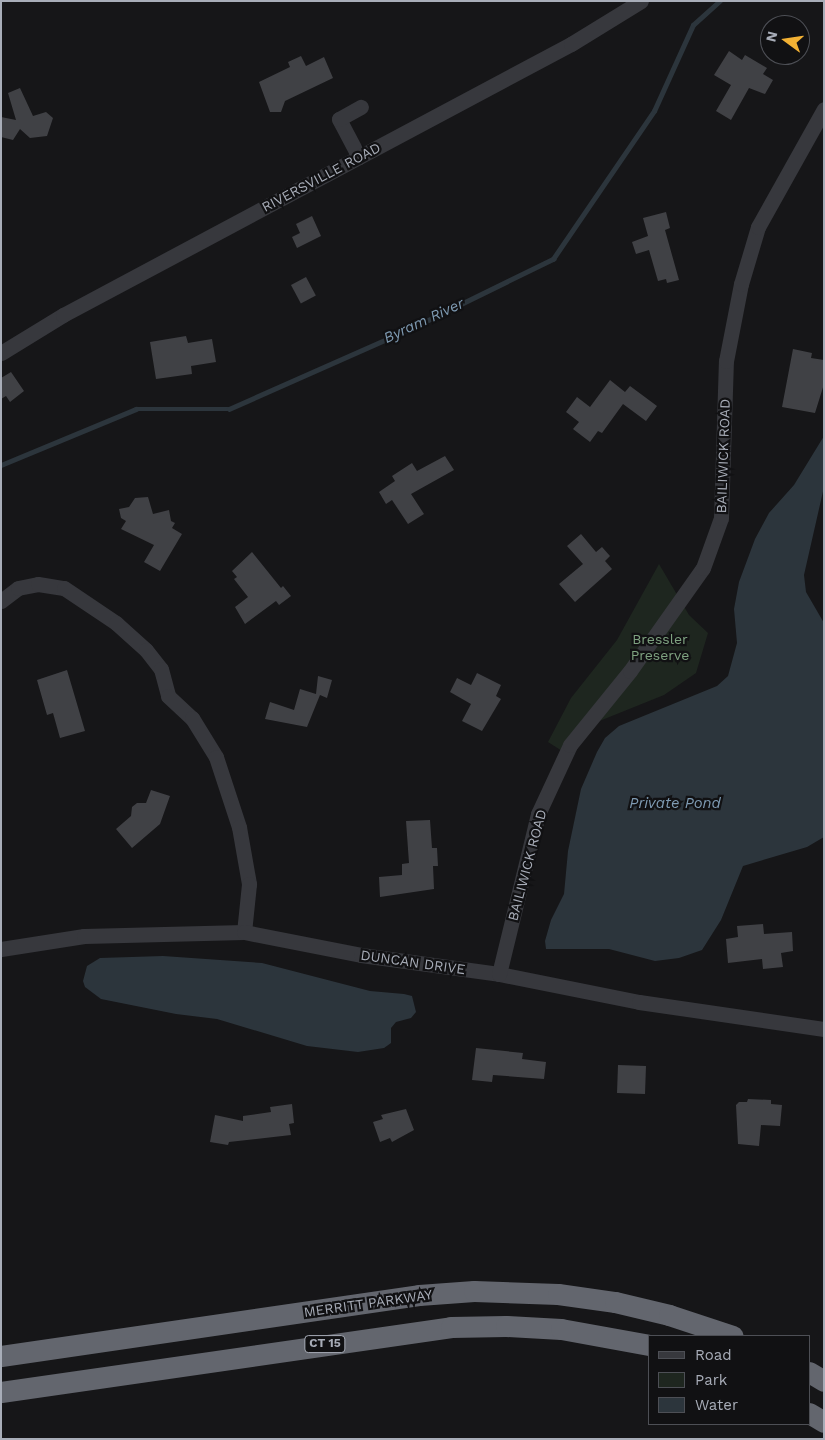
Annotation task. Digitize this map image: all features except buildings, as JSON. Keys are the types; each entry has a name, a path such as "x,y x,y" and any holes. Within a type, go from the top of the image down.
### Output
{"highway":[{"name":"MERRITT PARKWAY","path":"1,1356 419,1295 474,1291 549,1293 615,1302 669,1315 729,1335"},
{"name":"CT 15","path":"1,1392 451,1328 506,1326 561,1329 648,1345"},
{"path":"810,1373 824,1380"},
{"path":"810,1414 824,1422"}],"street":[{"name":"RIVERSVILLE ROAD","path":"1,353 63,315 571,44 641,1"},
{"path":"358,157 339,119 361,107"},
{"name":"BAILIWICK ROAD","path":"499,974 538,814 570,745 630,671 703,568 721,518 726,361 741,284 758,227 824,109"},
{"path":"1,600 18,588 38,584 64,588 85,599 146,650 161,669 168,696 192,718 216,757 239,827 249,884 244,932"},
{"name":"DUNCAN DRIVE","path":"1,949 84,936 244,932 361,955 499,974 639,1002 824,1029"}],"green space":[{"name":"Bressler Preserve","path":"659,564 689,615 708,633 696,673 664,695 587,726 570,756 548,742 571,698 617,640"}],"water":[{"name":"Private Pond","path":"824,436 824,487 804,575 806,592 824,623 824,837 807,847 743,866 721,920 702,950 679,958 655,961 609,949 546,949 545,941 551,920 564,894 568,851 581,789 597,752 605,738 619,726 717,686 728,676 737,643 734,609 739,582 755,539 769,513 794,485"},
{"path":"163,956 262,963 370,991 404,994 412,996 416,1012 411,1018 396,1022 391,1028 391,1043 384,1048 358,1052 307,1046 217,1019 176,1014 101,999 85,987 83,981 87,966 100,958"}],"waterway":[{"name":"Byram River","path":"1,465 136,409 229,409 416,326 553,259 654,111 693,25 720,1"}]}
